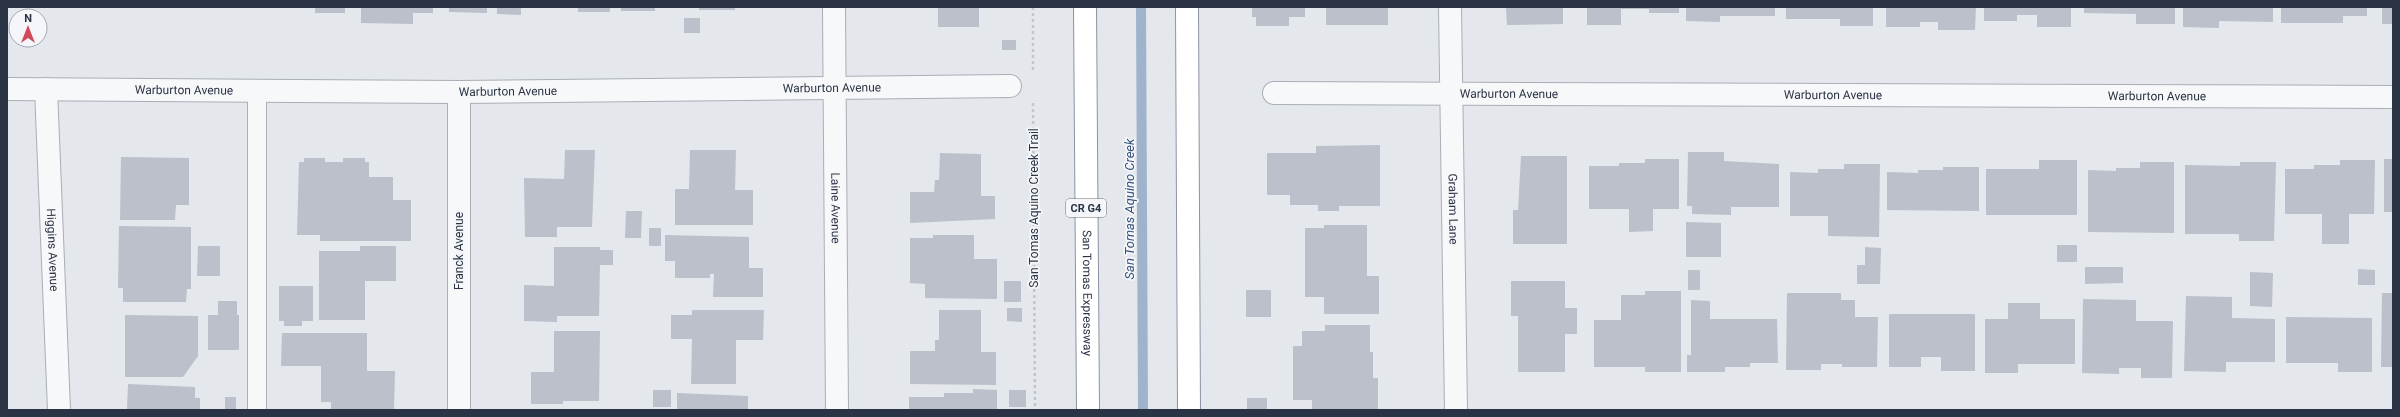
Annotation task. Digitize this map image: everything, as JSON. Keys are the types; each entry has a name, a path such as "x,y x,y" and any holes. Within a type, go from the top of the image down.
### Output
{"highway":[{"name":"San Tomas Expressway","path":"1085,7 1088,410"},
{"path":"1187,7 1189,410"}],"street":[{"name":"Laine Avenue","path":"834,7 837,410"},
{"name":"Graham Lane","path":"1450,7 1456,410"},
{"name":"Warburton Avenue","path":"7,89 458,92 1010,86"},
{"name":"Higgins Avenue","path":"46,89 59,410"},
{"name":"Franck Avenue","path":"458,92 459,410"},
{"name":"Warburton Avenue","path":"1274,93 2393,97"}],"lane":[{"path":"257,90 257,410"}],"path":[{"path":"1033,7 1033,78"},
{"name":"San Tomas Aquino Creek Trail","path":"1033,102 1035,410"}],"building":[{"path":"315,7 345,7 345,13 315,13"},
{"path":"361,7 433,7 433,13 413,13 413,24 361,23"},
{"path":"449,7 487,7 487,13 449,12"},
{"path":"497,7 521,7 521,15 497,14"},
{"path":"578,7 610,7 610,12 578,12"},
{"path":"621,7 655,7 655,11 621,11"},
{"path":"699,7 735,7 735,10 699,10"},
{"path":"938,7 979,7 979,27 938,27"},
{"path":"1252,7 1305,7 1305,17 1289,17 1289,26 1256,26 1256,17 1252,17"},
{"path":"1326,7 1388,7 1388,25 1326,25"},
{"path":"1506,7 1563,7 1563,24 1507,25"},
{"path":"1587,7 1679,7 1679,13 1649,13 1649,9 1621,9 1621,25 1587,25"},
{"path":"1686,7 1775,7 1775,16 1720,16 1720,22 1686,21"},
{"path":"1786,7 1873,7 1873,26 1840,26 1840,19 1786,19"},
{"path":"1886,7 1976,7 1975,30 1938,30 1938,22 1920,22 1920,27 1886,27"},
{"path":"1984,7 2071,7 2071,27 2037,27 2037,15 2017,15 2017,21 1984,21"},
{"path":"2084,7 2175,7 2175,24 2136,24 2136,14 2084,13"},
{"path":"2183,7 2273,7 2273,22 2219,21 2219,28 2183,27"},
{"path":"2281,7 2367,7 2367,16 2343,16 2343,23 2281,23"},
{"path":"2382,7 2393,7 2393,24 2382,24"},
{"path":"684,18 700,18 700,33 684,33"},
{"path":"1002,40 1016,40 1016,50 1002,50"},
{"path":"1380,145 1380,206 1339,206 1339,211 1318,211 1318,205 1290,205 1290,195 1267,195 1267,153 1316,153 1316,146"},
{"path":"565,150 595,150 592,227 557,227 557,237 525,237 524,178 564,179"},
{"path":"690,150 736,150 735,190 753,190 753,225 675,225 675,189 689,189"},
{"path":"1688,152 1724,152 1724,161 1779,164 1779,207 1731,207 1731,215 1692,214 1692,206 1687,206"},
{"path":"940,153 981,154 981,196 995,196 995,219 910,223 910,192 934,192 935,180 939,180"},
{"path":"1521,156 1567,156 1567,244 1513,244 1513,210 1518,210"},
{"path":"121,157 189,158 189,205 176,205 175,220 120,220"},
{"path":"304,158 325,158 325,162 343,162 343,158 365,158 365,162 369,162 369,177 393,177 393,200 411,200 411,241 320,241 320,235 297,235 299,162 304,162"},
{"path":"1645,159 1679,159 1679,209 1653,209 1653,231 1629,232 1629,209 1589,209 1589,166 1619,166 1619,163 1645,163"},
{"path":"2384,159 2393,159 2393,212 2384,212"},
{"path":"2039,160 2077,160 2077,215 1986,215 1986,169 2039,169"},
{"path":"2340,160 2375,160 2374,214 2349,214 2349,244 2322,244 2322,214 2285,214 2285,169 2314,169 2314,165 2340,165"},
{"path":"2140,162 2174,162 2174,233 2088,232 2088,170 2116,171 2116,168 2140,168"},
{"path":"2240,162 2276,162 2274,241 2239,241 2239,234 2185,234 2185,165 2240,166"},
{"path":"1844,164 1880,164 1879,237 1828,236 1828,216 1790,216 1790,172 1818,173 1818,169 1844,169"},
{"path":"1943,167 1979,167 1979,211 1887,210 1887,172 1918,173 1918,170 1943,170"},
{"path":"626,211 642,211 641,238 625,238"},
{"path":"1686,222 1721,223 1721,257 1686,257"},
{"path":"1324,225 1367,225 1367,276 1379,276 1379,314 1324,314 1324,297 1305,297 1305,228 1324,228"},
{"path":"119,226 191,227 191,289 187,289 186,302 123,302 123,288 118,288"},
{"path":"649,228 661,228 661,246 649,246"},
{"path":"665,235 749,237 749,268 763,268 763,297 713,297 714,274 710,274 710,278 675,278 675,261 665,261"},
{"path":"933,235 974,235 974,259 997,259 997,299 925,298 925,284 910,283 910,238 933,238"},
{"path":"2057,245 2077,245 2077,262 2057,262"},
{"path":"198,246 220,246 220,276 197,276"},
{"path":"360,246 396,246 396,281 365,281 365,320 319,320 319,251 360,251"},
{"path":"554,247 600,247 600,250 613,250 613,265 600,265 599,316 557,316 557,322 524,321 524,285 554,286"},
{"path":"1865,247 1881,248 1880,284 1857,284 1857,265 1865,265"},
{"path":"2085,267 2123,267 2123,283 2085,284"},
{"path":"2358,269 2375,270 2375,285 2358,285"},
{"path":"1688,270 1700,270 1700,290 1688,290"},
{"path":"2250,272 2273,273 2272,307 2250,306"},
{"path":"1004,281 1021,281 1021,302 1004,302"},
{"path":"1511,281 1565,281 1565,308 1577,308 1577,334 1565,334 1565,372 1518,372 1518,316 1511,316"},
{"path":"279,286 313,286 313,321 302,321 302,326 284,326 284,321 279,321"},
{"path":"1246,290 1271,290 1271,317 1246,317"},
{"path":"1645,291 1681,291 1681,372 1645,372 1645,367 1594,367 1594,320 1621,320 1621,295 1645,295"},
{"path":"1787,293 1841,293 1841,300 1855,300 1855,317 1878,317 1877,367 1842,367 1842,364 1821,364 1821,370 1786,370"},
{"path":"2382,293 2393,293 2393,367 2381,367"},
{"path":"2186,296 2232,297 2232,318 2275,319 2275,362 2226,362 2226,372 2184,371"},
{"path":"2083,299 2136,300 2136,321 2173,321 2172,378 2141,378 2141,368 2119,368 2119,374 2082,373"},
{"path":"1691,300 1710,301 1710,319 1777,319 1778,363 1750,363 1750,367 1725,367 1725,372 1687,372 1687,355 1691,355"},
{"path":"218,301 237,301 237,315 239,315 239,350 208,350 208,315 218,315"},
{"path":"2008,303 2040,303 2040,319 2075,319 2075,364 2018,364 2018,373 1985,373 1985,319 2008,319"},
{"path":"1007,308 1022,308 1022,322 1007,321"},
{"path":"692,310 764,310 763,340 736,340 736,384 691,384 692,339 671,339 671,315 692,315"},
{"path":"939,310 981,310 981,352 996,352 996,385 910,384 910,351 935,351 935,340 939,340"},
{"path":"1889,314 1975,314 1975,371 1941,371 1941,357 1921,357 1921,367 1889,367"},
{"path":"125,315 198,316 198,356 183,377 125,377"},
{"path":"2286,317 2372,318 2372,372 2338,372 2338,363 2286,363"},
{"path":"1325,325 1370,325 1370,352 1373,352 1373,378 1378,378 1378,410 1312,410 1312,400 1293,400 1293,346 1302,346 1302,331 1325,331"},
{"path":"554,331 600,331 599,401 563,401 563,404 531,404 531,372 554,372"},
{"path":"282,333 367,333 367,371 395,371 394,410 331,410 331,402 321,402 321,366 281,366"},
{"path":"128,384 195,387 195,398 200,398 200,410 127,410"},
{"path":"973,389 997,390 997,410 909,410 909,397 944,397 944,393 973,393"},
{"path":"653,390 671,390 671,407 653,407"},
{"path":"1009,390 1026,390 1026,407 1009,407"},
{"path":"677,393 748,396 748,410 677,410"},
{"path":"225,397 236,397 236,409 225,409"},
{"path":"1247,398 1267,398 1267,410 1247,410"}],"waterway":[{"name":"San Tomas Aquino Creek","path":"1141,7 1143,410"}]}
